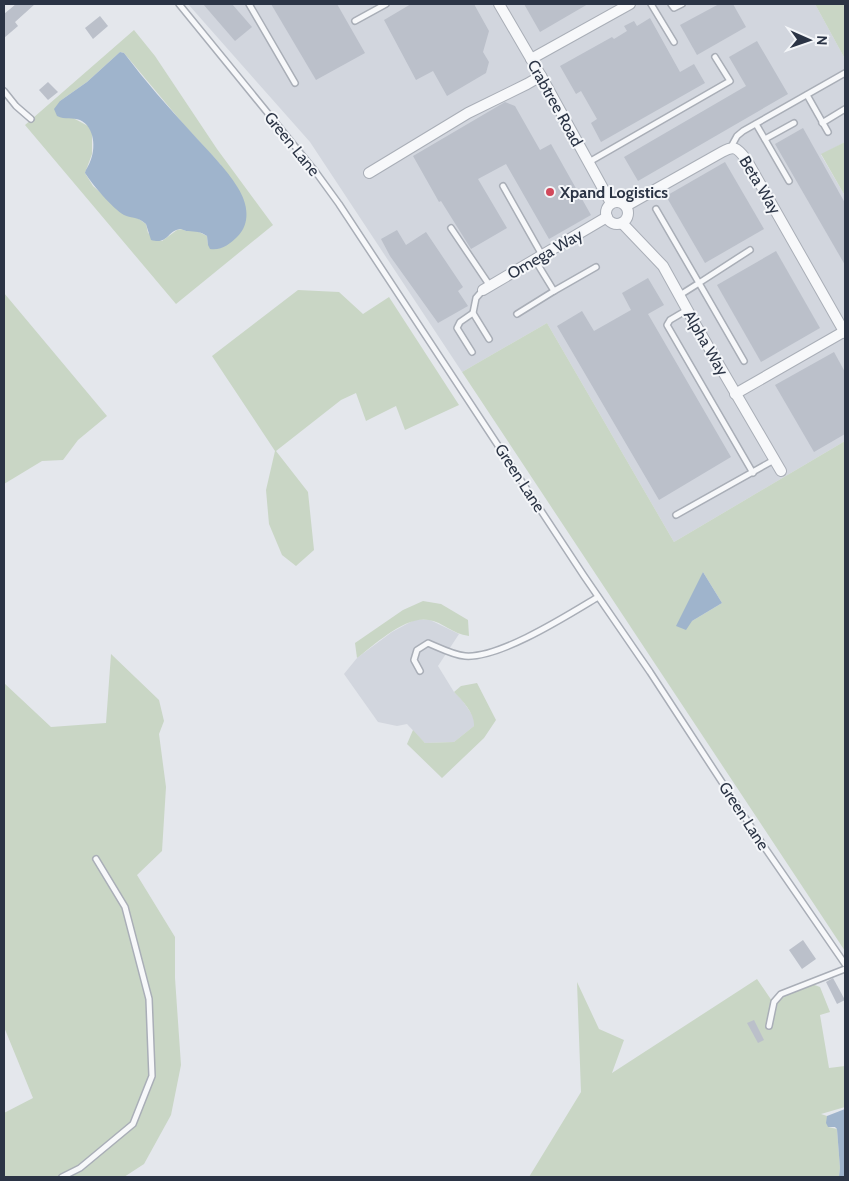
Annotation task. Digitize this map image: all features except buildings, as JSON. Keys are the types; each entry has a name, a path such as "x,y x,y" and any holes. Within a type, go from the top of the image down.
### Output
{"street":[{"name":"Crabtree Road","path":"498,4 541,76 611,203"},
{"path":"531,59 630,4"},
{"path":"369,173 468,113 541,76"},
{"name":"Beta Way","path":"626,206 731,147 740,152 746,159 845,332 735,394"},
{"path":"617,201 626,206 629,213 628,218 622,223 613,224 606,217 606,209 611,203 617,201"},
{"name":"Omega Way","path":"487,288 606,217"},
{"name":"Alpha Way","path":"622,223 663,266 781,471"}],"lane":[{"name":"Green Lane","path":"179,4 315,171 334,198 765,848 845,964"},
{"path":"249,4 295,83"},
{"path":"355,20 386,4"},
{"path":"651,4 674,42"},
{"path":"672,4 674,8 682,4"},
{"path":"588,162 730,81 715,57"},
{"path":"731,147 737,136 743,131 845,73"},
{"path":"4,92 16,106 32,119"},
{"path":"807,95 828,132"},
{"path":"822,123 845,109"},
{"path":"765,139 794,123"},
{"path":"756,124 788,181"},
{"path":"503,186 554,291"},
{"path":"656,209 744,361"},
{"path":"450,228 487,288 476,298 473,313 488,339"},
{"path":"679,296 750,250"},
{"path":"517,314 596,267"},
{"path":"687,310 667,323 667,325 753,473"},
{"path":"472,352 457,328 460,322 473,313"},
{"path":"676,515 774,460"},
{"path":"420,671 414,660 417,650 428,643 464,656 478,655 543,630 598,597"},
{"path":"62,1177 80,1168 133,1124 152,1076 148,999 130,925 125,907 96,859"},
{"path":"769,1026 774,1002 781,994 845,969"}],"shaded area":[{"path":"188,4 815,4 845,59 845,142 821,155 845,196 845,441 674,542 547,323 462,372 310,142"},
{"path":"416,619 430,620 459,634 438,666 454,692 475,719 474,726 454,742 425,743 407,724 397,726 378,722 344,674 357,658 392,632"}],"green space":[{"path":"815,4 845,4 845,59"},
{"path":"134,30 155,56 217,149 273,225 176,304 25,125","holes":["120,52 124,53 185,126 221,165 208,245 207,236 197,231 177,230 162,241 148,233 146,224 136,217 126,215 93,186 85,173 92,154 92,132 88,126 75,119 60,101 87,82"]},
{"path":"845,142 845,196 821,154"},
{"path":"298,290 339,292 363,314 389,297 459,405 405,430 396,406 366,421 356,393 341,400 276,451 308,492 314,550 296,566 282,555 269,524 266,490 275,451 212,356"},
{"path":"4,293 107,416 78,440 63,460 42,461 4,484"},
{"path":"547,323 674,542 845,441 845,951 462,372","holes":["703,572 722,603 692,621"]},
{"path":"423,601 441,604 468,620 469,636 458,633 434,621 420,620 410,622 391,632 357,658 355,643 403,610"},
{"path":"111,654 159,700 164,721 159,734 166,787 162,851 137,875 175,937 175,978 181,1065 171,1115 144,1164 124,1177 4,1177 4,1113 33,1098 4,1027 4,683 51,727 106,723"},
{"path":"477,683 496,720 484,738 442,778 407,744 413,730 425,743 454,742 474,726 473,717 454,692 461,686"},
{"path":"757,979 772,1001 812,984 820,987 830,1012 820,1015 829,1068 845,1066 845,1107 821,1114 827,1116 828,1127 837,1129 839,1177 529,1177 581,1092 577,982 599,1029 624,1040 612,1073"}],"water":[{"path":"120,52 124,53 157,94 222,166 241,194 246,207 246,220 237,237 225,246 218,249 210,249 207,236 200,232 181,229 172,232 161,241 151,240 146,224 119,212 103,196 85,173 93,151 93,139 89,128 80,120 57,116 54,109 60,101 87,82"},
{"path":"703,572 722,603 692,621 686,630 676,626"},
{"path":"845,1109 845,1177 839,1177 837,1129 835,1127 828,1127 826,1123 827,1116"}],"place":[{"name":"Xpand Logistics","path":"550,192"}]}
